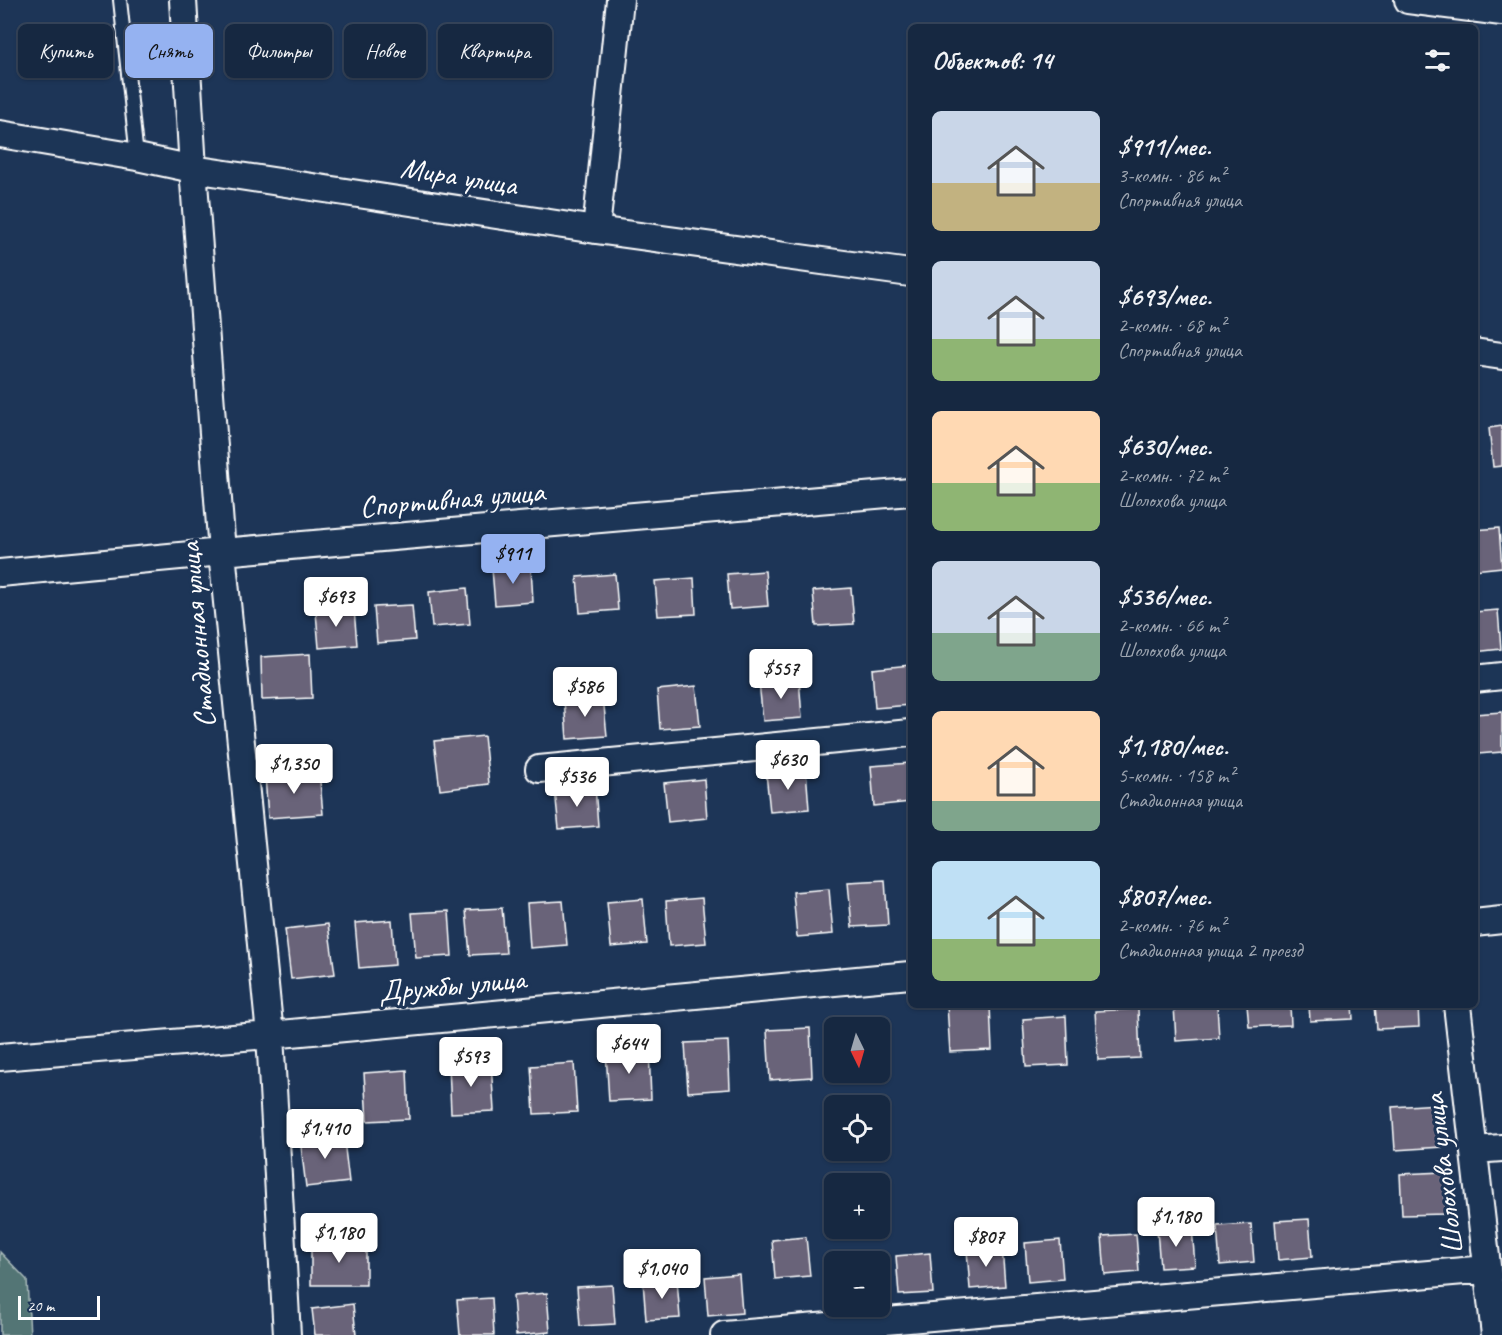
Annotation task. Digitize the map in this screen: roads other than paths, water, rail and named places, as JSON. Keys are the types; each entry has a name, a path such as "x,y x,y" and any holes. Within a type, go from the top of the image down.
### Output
{"street":[{"name":"Стадионная улица","path":"183,0 193,169 222,552 270,1035 287,1335"},
{"path":"596,230 620,0"},
{"path":"1408,0 1502,12"},
{"name":"Мира улица","path":"0,134 137,157 193,169 596,230 908,273"},
{"path":"1478,353 1502,356"},
{"name":"Спортивная улица","path":"0,573 908,492"},
{"path":"1478,679 1502,676"},
{"path":"539,769 908,733"},
{"path":"1478,922 1502,920"},
{"name":"Дружбы улица","path":"0,1057 270,1035 908,975"},
{"name":"Шолохова улица","path":"1457,1008 1495,1335"},
{"path":"1474,1150 1502,1148"},
{"path":"724,1335 1487,1269"}],"lane":[{"path":"120,0 137,157"}]}
